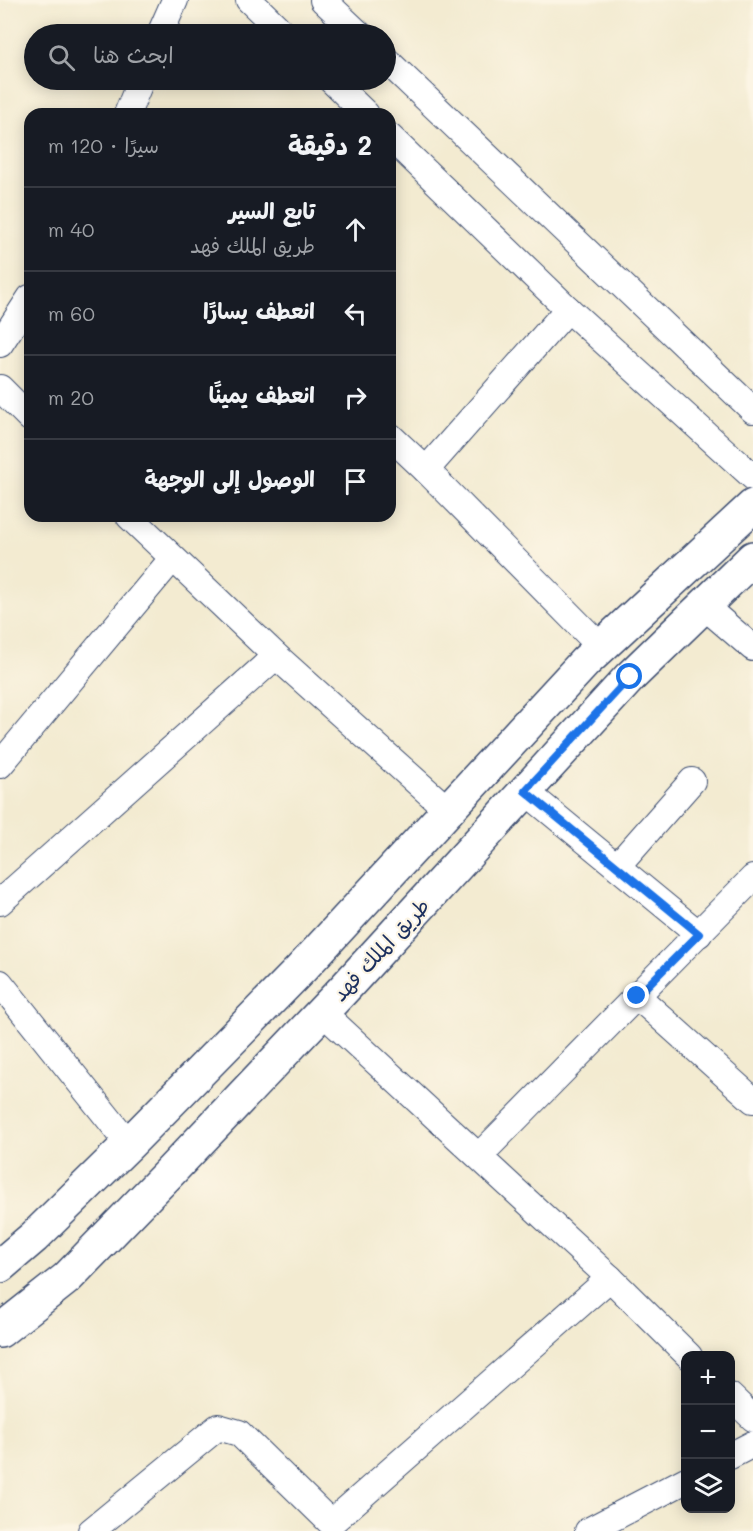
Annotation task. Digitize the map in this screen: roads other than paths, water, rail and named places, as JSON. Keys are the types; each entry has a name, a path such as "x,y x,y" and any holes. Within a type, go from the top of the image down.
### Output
{"main road":[{"path":"0,1266 34,1237 129,1144 301,969 602,647 753,506"},
{"name":"طريق الملك فهد","path":"0,1331 67,1278 322,1012 630,677 753,558"}],"street":[{"path":"164,24 175,0"},
{"path":"249,0 274,24"},
{"path":"323,0 348,24"},
{"path":"396,70 753,410"},
{"path":"129,108 137,90"},
{"path":"341,90 360,108"},
{"path":"396,143 568,309 753,477"},
{"path":"0,344 24,307"},
{"path":"426,470 568,309"},
{"path":"0,388 24,412"},
{"path":"396,442 602,647"},
{"path":"135,522 276,656 448,810"},
{"path":"0,765 172,559"},
{"path":"704,606 753,648"},
{"path":"0,902 276,656"},
{"path":"617,866 692,781"},
{"path":"525,791 699,934"},
{"path":"479,1156 699,934 750,889"},
{"path":"0,983 129,1144"},
{"path":"637,996 753,1100"},
{"path":"322,1012 610,1278 684,1351"},
{"path":"91,1531 218,1427 239,1433 334,1527 610,1278"},
{"path":"735,1401 753,1418"},
{"path":"735,1453 753,1444"},
{"path":"588,1531 681,1483"}]}
